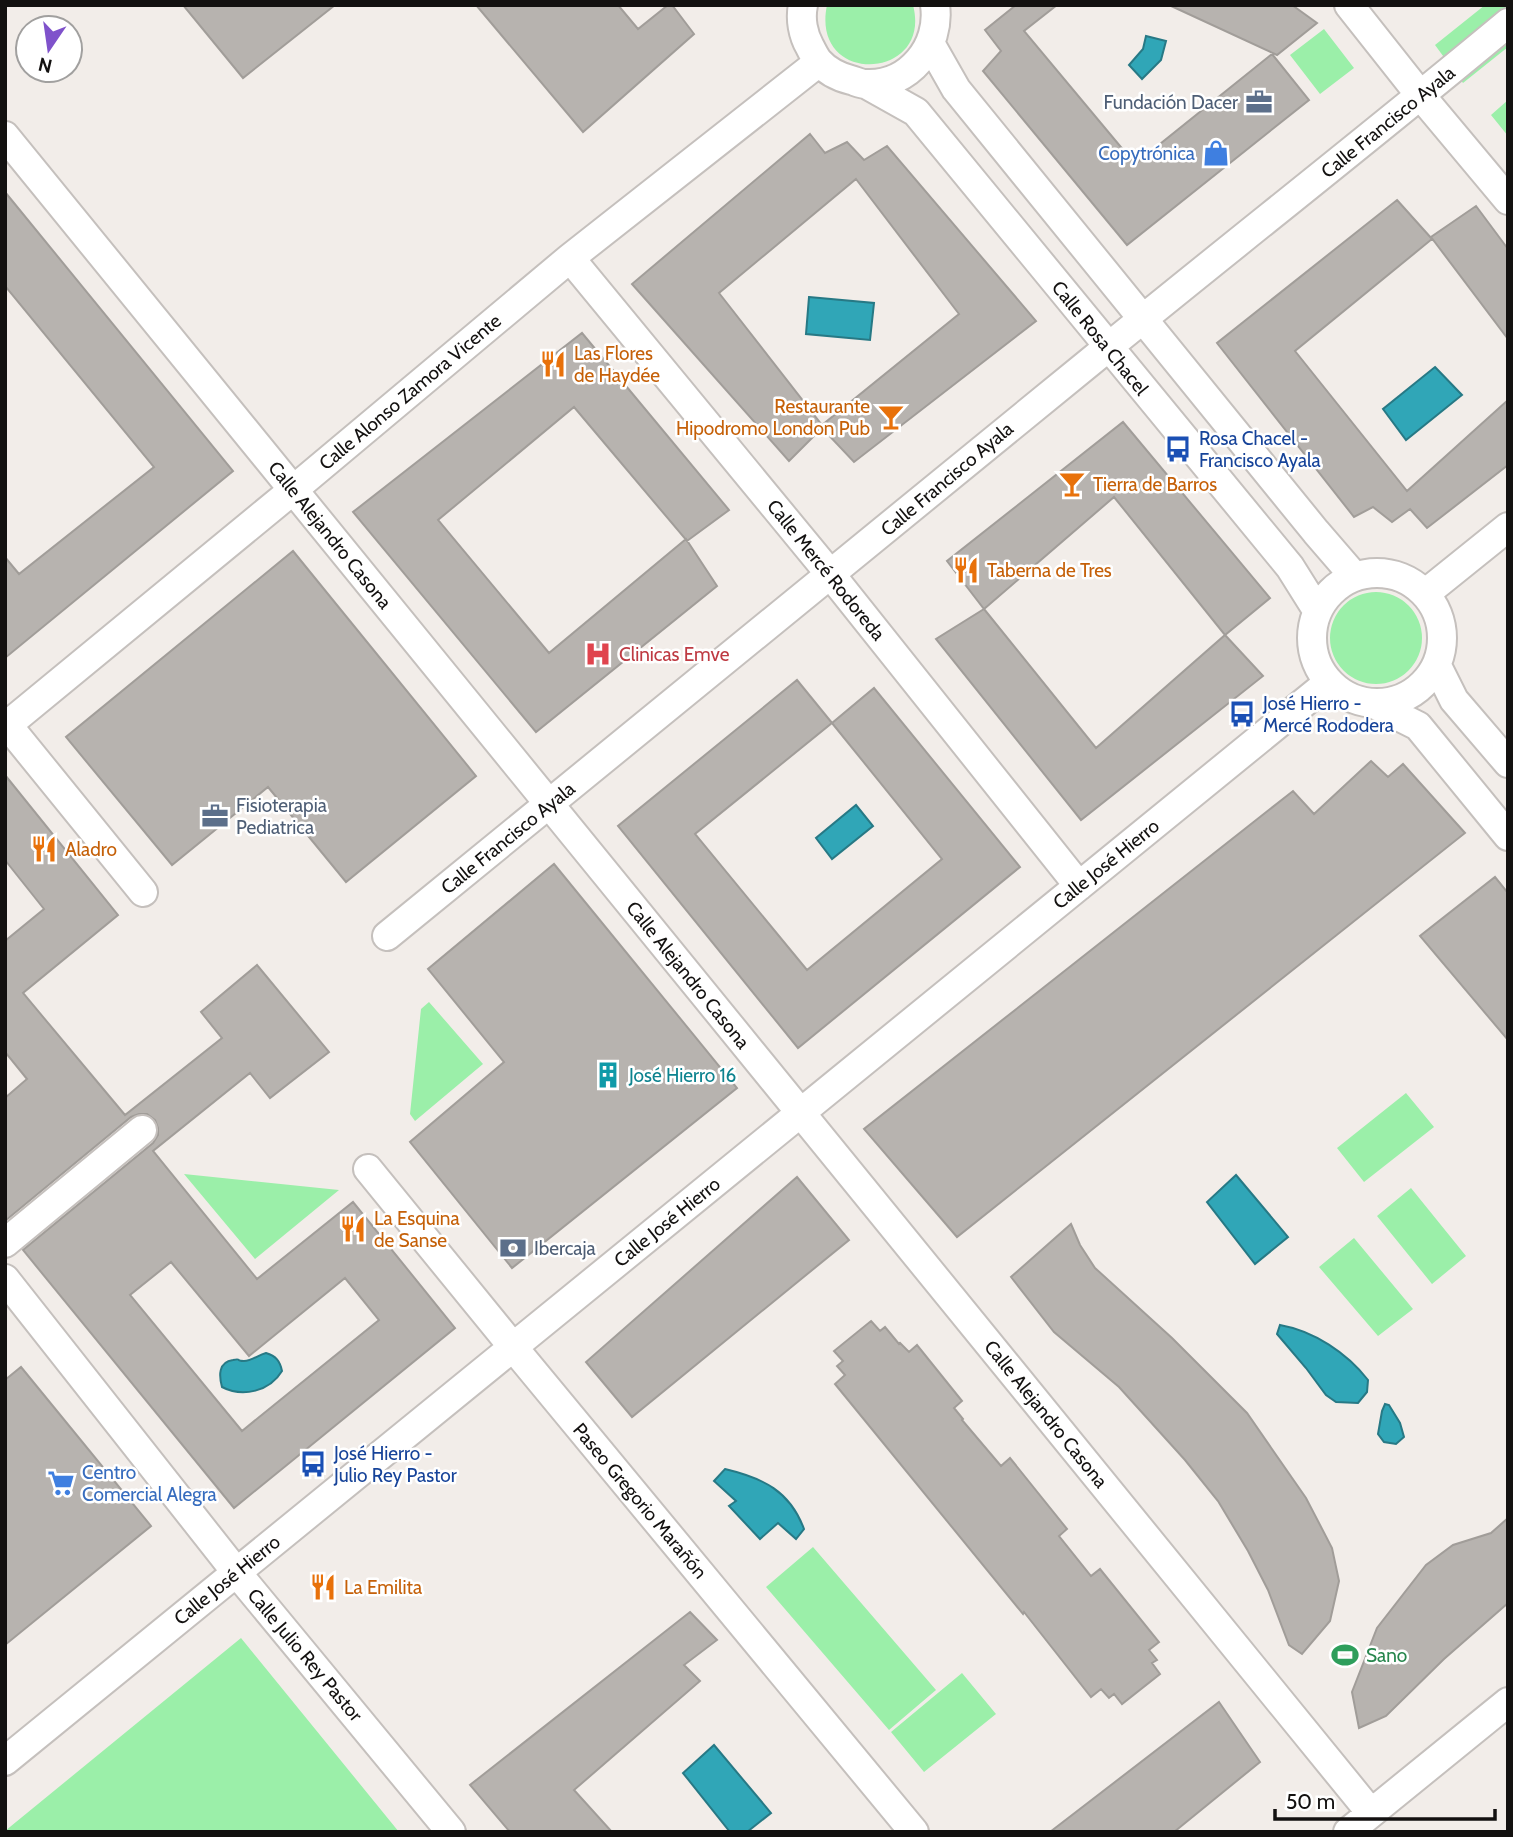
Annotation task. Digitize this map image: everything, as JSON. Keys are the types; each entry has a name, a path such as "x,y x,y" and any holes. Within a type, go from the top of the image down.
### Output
{"street":[{"path":"803,5 801,13 805,39 819,62"},
{"path":"866,84 892,80 915,66 931,45 937,19 935,5"},
{"path":"1349,5 1508,200"},
{"name":"Calle Francisco Ayala","path":"387,936 1508,23"},
{"path":"931,45 956,89 1354,576"},
{"name":"Calle Rosa Chacel","path":"819,62 840,77 866,84 916,112 1290,567 1317,610"},
{"name":"Calle Alonso Zamora Vicente","path":"6,724 293,490 570,258 819,62"},
{"name":"Calle Alejandro Casona","path":"5,136 1371,1813"},
{"name":"Calle Mercé Rodoreda","path":"570,258 831,575 1079,886"},
{"path":"1426,593 1508,527"},
{"path":"1374,704 1400,700 1422,687 1437,666 1443,641 1439,615 1426,593 1405,578 1380,572 1354,576 1332,590 1317,610 1311,635 1315,661 1328,683 1349,698 1374,704 1418,726 1508,836"},
{"path":"1437,666 1454,700 1508,763"},
{"name":"Calle José Hierro","path":"5,1761 1328,683"},
{"path":"6,724 143,892"},
{"path":"5,1243 142,1130"},
{"name":"Paseo Gregorio Marañón","path":"368,1169 914,1832"},
{"name":"Calle Julio Rey Pastor","path":"5,1279 237,1573 451,1832"},
{"path":"1348,1832 1508,1702"}],"green space":[{"path":"827,5 913,5 914,30 906,49 890,60 871,64 852,61 836,50 827,32"},
{"path":"1485,5 1508,5 1508,47 1463,83 1435,45"},
{"path":"1324,29 1354,68 1320,94 1290,55"},
{"path":"1508,100 1508,136 1491,115"},
{"path":"1376,592 1393,596 1408,606 1418,621 1422,638 1418,655 1408,670 1393,680 1376,684 1359,680 1344,670 1334,655 1330,638 1334,621 1344,606 1359,596"},
{"path":"429,1002 483,1064 415,1121 410,1114 421,1009"},
{"path":"1406,1093 1434,1127 1364,1182 1337,1148"},
{"path":"184,1174 339,1190 255,1259"},
{"path":"1411,1188 1466,1256 1432,1284 1377,1216"},
{"path":"1354,1238 1413,1309 1378,1336 1319,1267"},
{"path":"813,1547 936,1690 889,1730 766,1587"},
{"path":"241,1638 399,1832 5,1832 5,1831"},
{"path":"962,1673 996,1714 924,1772 891,1732"}],"water":[{"path":"1146,36 1166,41 1161,60 1142,79 1129,65 1143,49"},
{"path":"809,297 874,303 870,340 806,334"},
{"path":"1435,367 1462,395 1406,440 1383,409"},
{"path":"856,805 873,826 832,859 816,838"},
{"path":"1236,1175 1288,1237 1255,1264 1207,1202"},
{"path":"1280,1325 1317,1338 1340,1352 1360,1370 1368,1380 1367,1392 1358,1403 1336,1402 1326,1395 1277,1334"},
{"path":"266,1353 277,1359 282,1371 271,1383 247,1392 222,1387 220,1374 228,1361 247,1361"},
{"path":"1385,1404 1389,1405 1400,1423 1404,1437 1396,1444 1384,1442 1378,1434"},
{"path":"725,1469 763,1482 783,1496 804,1529 796,1539 778,1523 760,1539 729,1506 736,1501 714,1481"},
{"path":"714,1745 771,1813 747,1832 730,1832 683,1773"}],"building":[{"path":"183,5 335,5 243,78"},
{"path":"476,5 618,5 638,29 668,5 672,5 694,34 583,132"},
{"path":"1016,5 1057,5 1024,31 1135,164 1272,54 1309,100 1127,245 983,71 1001,51 985,30"},
{"path":"1169,5 1292,5 1317,23 1277,55"},
{"path":"810,134 825,153 847,142 864,160 887,146 1036,321 854,462 822,428 789,461 632,284","holes":["856,179 959,314 822,425 719,293"]},
{"path":"5,192 233,471 5,658 5,557 19,574 154,467 5,286"},
{"path":"1397,200 1432,239 1295,351 1407,491 1508,400 1508,465 1427,528 1410,509 1392,522 1373,507 1354,517 1217,343"},
{"path":"1476,206 1508,249 1508,339 1431,237"},
{"path":"582,333 729,510 687,541 717,586 536,732 353,512","holes":["574,407 686,539 549,653 438,520"]},
{"path":"1123,422 1270,598 1225,635 1114,497 984,609 947,561"},
{"path":"293,551 476,776 346,882 268,787 172,865 66,737"},
{"path":"984,609 1096,748 1225,635 1263,676 1081,820 936,639"},
{"path":"797,680 832,723 874,688 1020,867 798,1048 618,826","holes":["832,723 942,859 807,970 695,834"]},
{"path":"1371,761 1388,777 1403,764 1465,833 957,1237 864,1129 1293,791 1314,814"},
{"path":"5,775 118,915 23,993 125,1115 222,1038 201,1012 257,965 329,1052 270,1098 250,1073 153,1151 257,1279 353,1202 455,1328 234,1508 23,1250 153,1143 158,1135 155,1120 147,1114 131,1117 5,1221 5,1098 27,1079 5,1052 5,941 44,909 5,860","holes":["171,1262 249,1356 345,1278 379,1320 242,1431 130,1295"]},
{"name":"José Hierro 16","path":"554,864 737,1088 512,1268 410,1142 504,1062 428,969"},
{"path":"1495,877 1508,893 1508,1040 1420,936"},
{"path":"797,1177 849,1240 632,1417 586,1362"},
{"path":"1071,1224 1080,1245 1095,1268 1172,1338 1247,1413 1306,1498 1332,1548 1339,1581 1330,1621 1302,1654 1289,1645 1268,1590 1218,1501 1119,1387 1054,1332 1011,1277"},
{"path":"871,1321 880,1331 885,1327 909,1352 917,1345 962,1401 954,1408 962,1420 1001,1466 1010,1458 1067,1529 1059,1536 1091,1576 1100,1569 1159,1642 1149,1650 1157,1660 1152,1663 1160,1674 1122,1704 1114,1694 1109,1698 1101,1689 1091,1697 835,1384 845,1375 837,1366 843,1361 834,1351"},
{"name":"Centro Comercial Alegra","path":"21,1367 151,1526 5,1645 5,1380"},
{"path":"1508,1518 1508,1603 1444,1659 1386,1716 1359,1728 1352,1692 1377,1628 1426,1565 1453,1545 1491,1533"},
{"path":"690,1612 717,1640 684,1665 700,1681 574,1790 612,1832 510,1832 470,1785"},
{"path":"1219,1702 1260,1762 1174,1832 1050,1832"}],"place":[{"name":"Fundación Dacer","path":"1259,102"},
{"name":"Copytrónica","path":"1216,153"},
{"name":"Las Flores de Haydée","path":"553,364"},
{"name":"Restaurante Hipodromo London Pub","path":"891,417"},
{"name":"Rosa Chacel - Francisco Ayala","path":"1178,449"},
{"name":"Tierra de Barros","path":"1072,484"},
{"name":"Taberna de Tres","path":"966,570"},
{"name":"Clinicas Emve","path":"598,654"},
{"name":"José Hierro - Mercé Rododera","path":"1242,714"},
{"name":"Fisioterapia Pediatrica","path":"215,816"},
{"name":"Aladro","path":"44,849"},
{"name":"José Hierro 16","path":"608,1075"},
{"name":"La Esquina de Sanse","path":"353,1229"},
{"name":"Ibercaja","path":"513,1248"},
{"name":"José Hierro - Julio Rey Pastor","path":"313,1464"},
{"name":"Centro Comercial Alegra","path":"61,1483"},
{"name":"La Emilita","path":"323,1587"},
{"name":"Sano","path":"1345,1655"}]}
